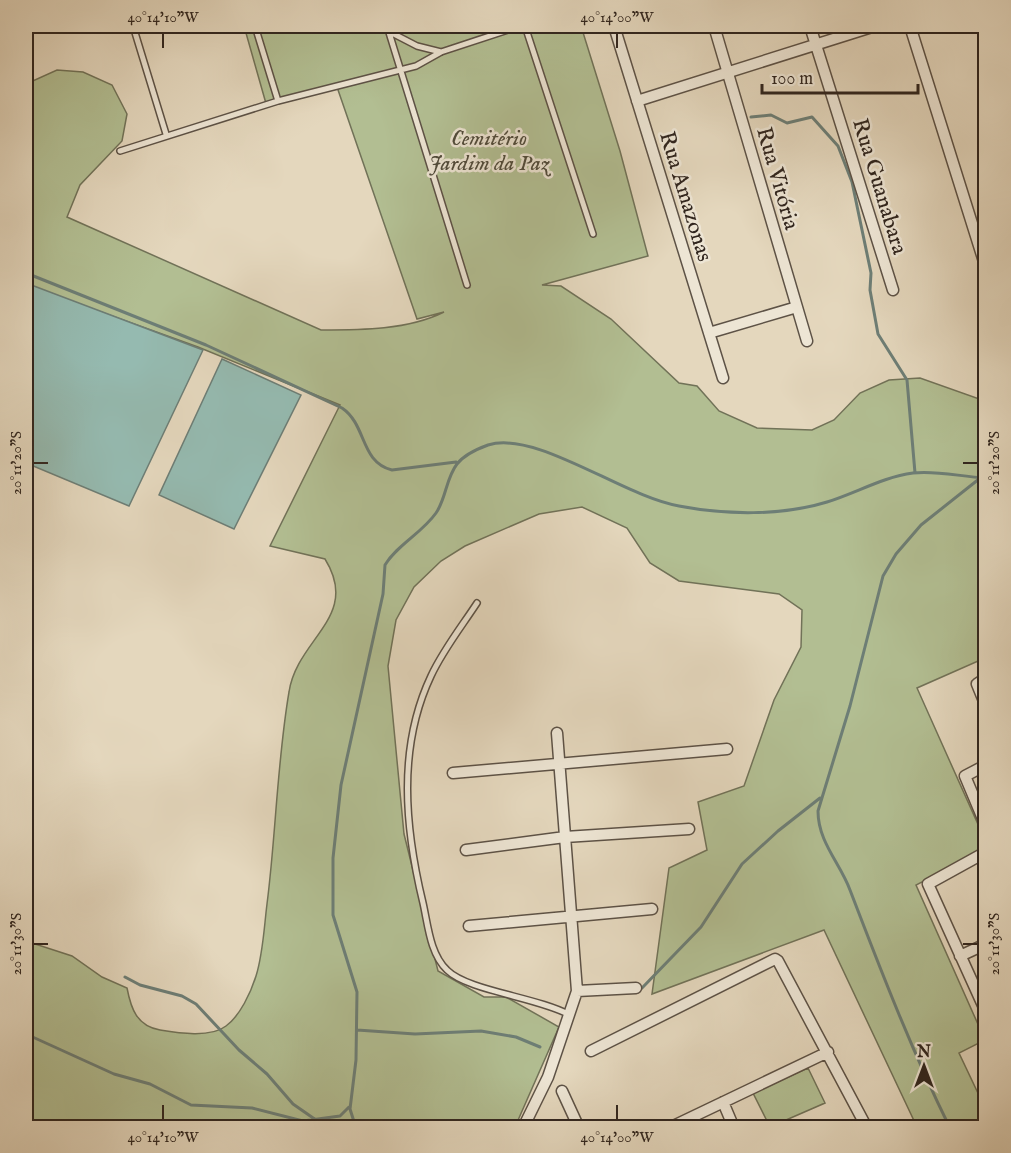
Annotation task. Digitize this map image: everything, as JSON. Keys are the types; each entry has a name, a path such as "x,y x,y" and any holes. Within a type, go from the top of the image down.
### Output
{"street":[{"name":"Rua Amazonas","path":"614,26 723,378"},
{"name":"Rua Vitória","path":"714,26 807,341"},
{"name":"Rua Guanabara","path":"810,26 893,290"},
{"path":"637,101 875,26"},
{"path":"910,26 986,268"},
{"path":"709,333 797,307"},
{"path":"986,678 977,684 986,706"},
{"path":"523,1128 548,1077 577,992 557,733"},
{"path":"453,773 727,749"},
{"path":"986,765 965,776 986,826"},
{"path":"466,850 565,837 689,829"},
{"path":"986,852 928,884 986,1012"},
{"path":"469,927 652,909"},
{"path":"960,956 986,944"},
{"path":"591,1051 775,959 828,1052 867,1128"},
{"path":"577,992 636,988"},
{"path":"669,1128 828,1052"},
{"path":"562,1091 579,1128"},
{"path":"723,1102 734,1128"}],"lane":[{"path":"133,26 166,135"},
{"path":"255,26 278,100"},
{"path":"120,151 278,100 422,64 441,52 520,26"},
{"path":"525,26 593,234"},
{"path":"387,28 417,46 441,52"},
{"path":"387,28 467,285"},
{"path":"477,603 431,675 415,720 407,783 408,828 417,877 435,955 447,971 475,985 539,1001 570,1015"}],"green space":[{"name":"Cemitério Jardim da Paz","path":"244,26 581,26 620,151 648,256 542,285 561,286 611,319 679,383 697,386 719,411 757,428 812,430 834,420 860,393 889,380 920,378 985,401 985,658 917,688 985,840 985,849 916,885 985,1040 959,1053 985,1108 985,1127 917,1127 824,930 652,994 669,868 707,850 698,802 744,786 774,700 801,647 802,610 779,594 679,581 650,563 627,528 582,507 539,514 465,546 441,561 414,587 396,620 388,666 404,834 438,971 484,997 506,997 559,1027 515,1127 71,1128 26,1119 26,941 72,956 102,977 127,988 136,1015 146,1025 160,1030 194,1034 220,1030 236,1016 251,989 263,941 289,692 294,673 324,627 332,612 336,597 334,579 325,559 270,546 340,405 198,347 26,285 26,84 57,70 83,72 112,85 127,114 122,141 80,185 67,217 321,330 400,326 444,312 417,319 337,87 267,107"},
{"path":"808,1068 825,1103 770,1127 753,1093"}],"water":[{"path":"26,283 203,350 129,506 26,463"},
{"path":"222,359 301,395 234,529 159,495"}],"waterway":[{"path":"751,117 771,115 787,123 812,117 838,146 852,182 871,273 870,290 878,334 907,380 915,473"},
{"path":"26,273 206,345 342,408 350,415 374,459 382,466 392,470 456,462"},
{"path":"356,1128 350,1109 356,1060 357,992 333,915 333,858 341,785 383,594 385,565 396,551 424,527 436,513 450,476 460,461 488,445 508,443 531,447 555,455 657,500 697,509 753,513 810,507 891,478 913,473 931,472 986,478"},
{"path":"950,1128 885,981 846,880 825,842 818,811 850,706 883,576 896,554 921,525 979,479"},
{"path":"642,988 701,927 742,864 778,831 820,798"},
{"path":"125,977 140,985 182,996 196,1004 239,1050 267,1074 293,1104 316,1120"},
{"path":"357,1030 415,1034 481,1031 516,1037 540,1047"},
{"path":"26,1034 114,1074 150,1084 191,1105 252,1108 303,1121 340,1116 349,1107"}]}
